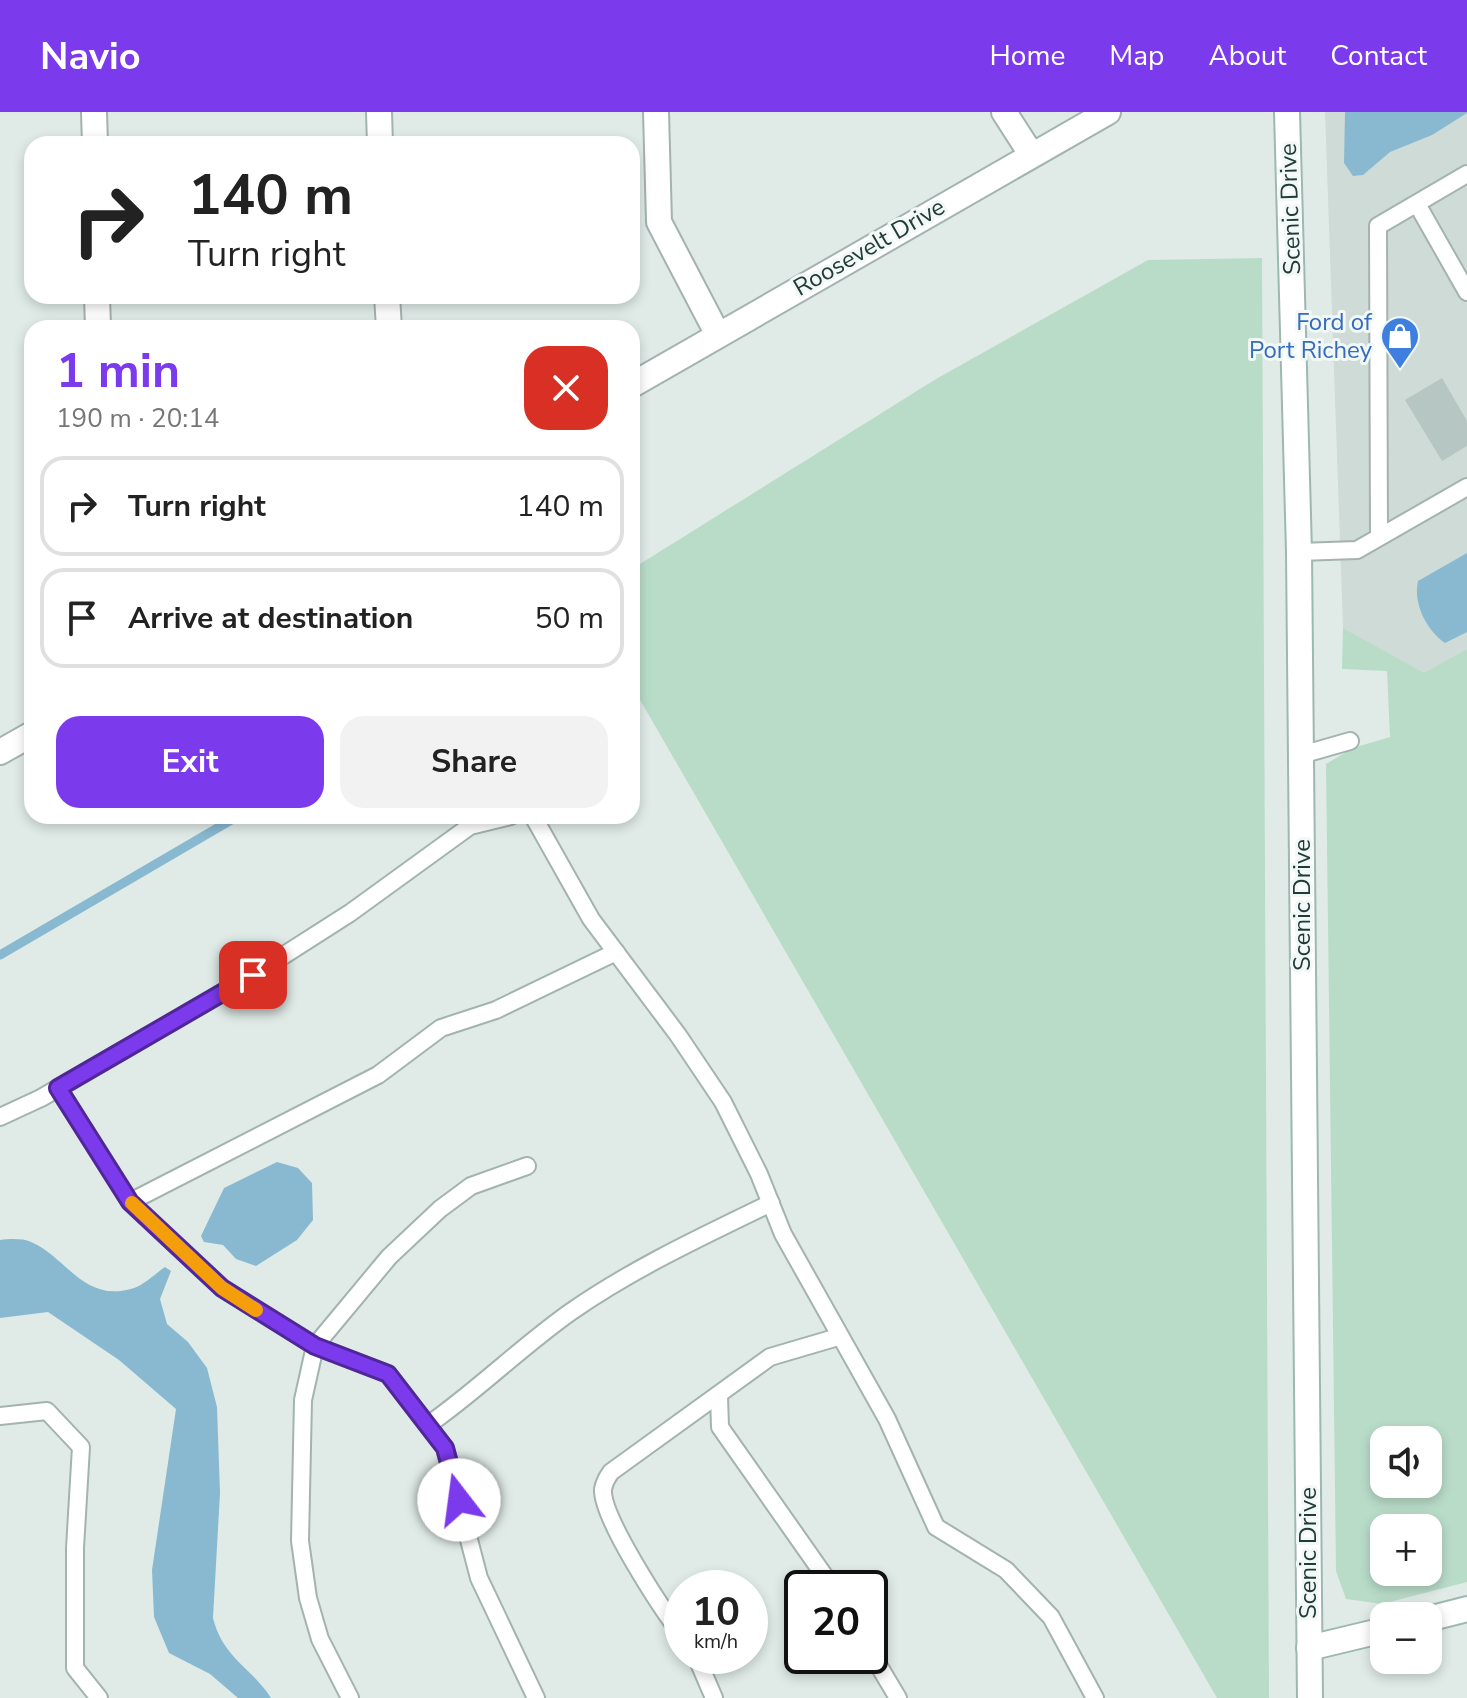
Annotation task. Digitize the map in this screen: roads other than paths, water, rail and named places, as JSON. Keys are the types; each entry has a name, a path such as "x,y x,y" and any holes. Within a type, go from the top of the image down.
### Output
{"street":[{"path":"94,112 95,136"},
{"path":"379,112 380,136"},
{"path":"656,112 659,222 718,335"},
{"path":"1004,112 1031,154"},
{"name":"Roosevelt Drive","path":"640,380 1108,112"},
{"name":"Scenic Drive","path":"1287,112 1299,552 1310,1698"},
{"path":"0,752 24,738"},
{"path":"1442,1615 1467,1609"},
{"path":"1309,1648 1370,1633"}],"lane":[{"path":"1379,537 1378,226 1467,174"},
{"path":"1417,204 1467,292"},
{"path":"1299,552 1357,550 1467,487"},
{"path":"1301,755 1350,741"},
{"path":"0,1117 58,1088 350,913 470,826 478,824"},
{"path":"538,824 591,919 723,1102 783,1234 838,1337 887,1419 936,1527 1006,1570 1051,1617 1095,1698"},
{"path":"130,1202 378,1075 441,1028 496,1010 616,952"},
{"path":"58,1088 130,1202 222,1288 315,1346 388,1374 428,1425 445,1448 479,1578 536,1698"},
{"path":"350,1698 320,1639 308,1598 300,1541 303,1400 315,1346 389,1257 440,1209 471,1186 527,1166"},
{"path":"428,1425 470,1396 569,1313 625,1277 771,1203"},
{"path":"664,1609 635,1567 607,1506 603,1488 611,1472 770,1357 838,1337"},
{"path":"719,1396 720,1427 820,1570"},
{"path":"0,1416 47,1411 81,1447 75,1548 75,1668 99,1698"},
{"path":"690,1417 720,1427"},
{"path":"704,1674 714,1698"},
{"path":"884,1674 898,1698"}],"water":[{"path":"1345,112 1467,113 1432,135 1390,152 1363,175 1353,176 1344,163"},
{"path":"1467,553 1467,632 1445,643 1432,631 1422,615 1417,598 1418,581"},
{"path":"277,1162 298,1168 312,1183 313,1220 297,1240 256,1266 236,1259 223,1245 204,1242 201,1236 224,1188"},
{"path":"0,1240 31,1242 89,1285 102,1290 134,1288 165,1267 171,1271 160,1299 167,1324 188,1342 207,1368 217,1407 220,1493 213,1618 230,1653 271,1698 238,1698 210,1674 169,1653 154,1617 152,1570 176,1409 119,1360 48,1312 0,1318"}],"waterway":[{"path":"0,955 224,824"}],"place":[{"name":"Ford of Port Richey","path":"1400,370"}]}
